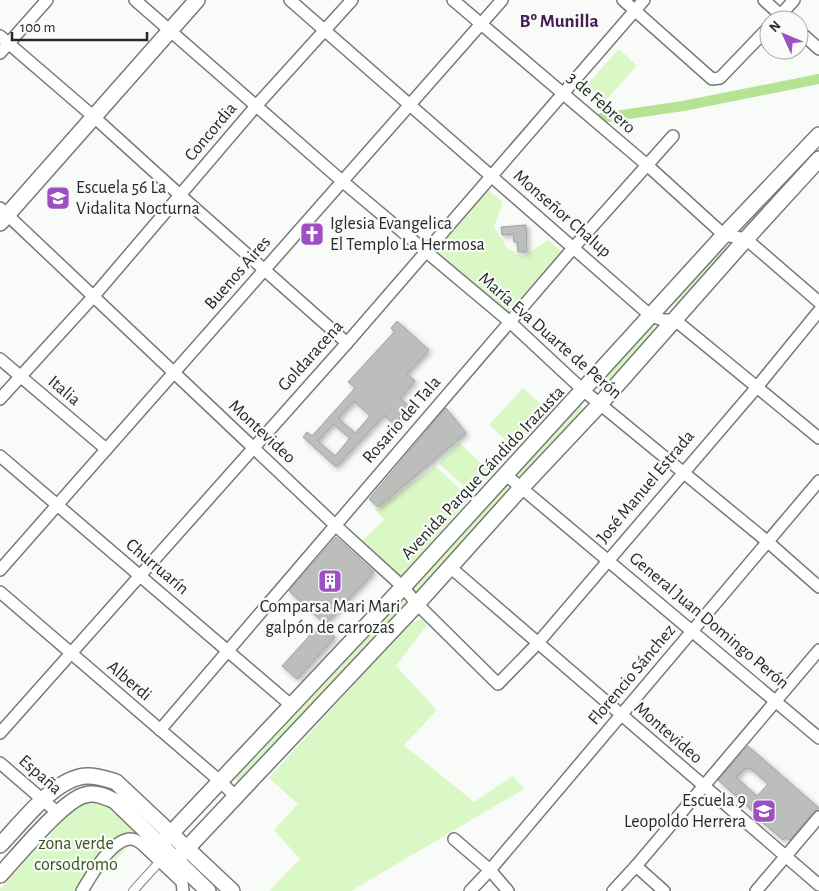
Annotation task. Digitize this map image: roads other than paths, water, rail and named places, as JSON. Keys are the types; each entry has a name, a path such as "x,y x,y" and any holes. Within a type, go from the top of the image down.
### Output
{"main road":[{"path":"2,215 94,116 196,0"},
{"name":"Avenida Parque Cándido Irazusta","path":"171,850 221,782 584,391 724,235 819,135"},
{"path":"171,850 236,797 450,568 522,487 600,404 746,239 818,162"},
{"path":"0,845 58,787 73,778 86,776 102,778 116,782 171,850 208,891"},
{"path":"1,871 72,801 86,795 105,796 115,801 171,850 232,891"}],"street":[{"path":"0,53 4,40 47,0"},
{"name":"María Eva Duarte de Perón","path":"135,0 342,181 510,322 584,391 768,542 819,587"},
{"name":"Monseñor Chalup","path":"290,0 651,316"},
{"name":"Concordia","path":"0,399 94,297 256,106 352,0"},
{"name":"3 de Febrero","path":"453,0 647,165 724,235"},
{"name":"Buenos Aires","path":"0,570 502,0"},
{"path":"623,0 712,79 720,78 759,37"},
{"name":"Goldaracena","path":"0,733 347,343 644,0"},
{"path":"764,0 773,10"},
{"path":"4,40 94,116 180,196 347,343"},
{"path":"809,40 819,49"},
{"name":"Rosario del Tala","path":"160,730 574,247 673,136"},
{"path":"803,152 809,159 818,162"},
{"name":"Montevideo","path":"2,215 94,297 403,587 417,604 498,684"},
{"path":"724,235 746,239 819,302"},
{"name":"José Manuel Estrada","path":"498,684 537,644 682,472 757,387 819,311"},
{"path":"651,316 663,320 675,320 819,438"},
{"name":"Italia","path":"0,359 106,449"},
{"name":"Churruarín","path":"0,456 292,706"},
{"name":"General Juan Domingo Perón","path":"506,475 819,738"},
{"name":"Florencio Sánchez","path":"470,891 490,870 819,481"},
{"name":"Montevideo","path":"450,568 819,885"},
{"name":"Alberdi","path":"0,592 236,797"},
{"path":"613,891 819,650"},
{"name":"España","path":"0,763 58,813"},
{"path":"756,891 819,817"},
{"path":"82,891 103,859 120,843 128,839 171,850"},
{"path":"454,839 490,870 508,891"},
{"path":"133,891 171,850"},
{"path":"171,850 182,882 183,891"},
{"path":"636,866 664,891"}],"waterway":[{"path":"601,118 683,106 819,79"}],"place":[{"name":"Escuela 56 La Vidalita Nocturna","path":"58,198"},
{"name":"Iglesia Evangelica El Templo La Hermosa","path":"312,234"},
{"name":"Comparsa Mari Mari galpón de carrozas","path":"330,581"},
{"name":"Escuela 9 Leopoldo Herrera","path":"764,811"}],"district":[{"name":"Bº Munilla","path":"559,21"}],"park label":[{"name":"zona verde corsodromo","path":"76,854"}]}
